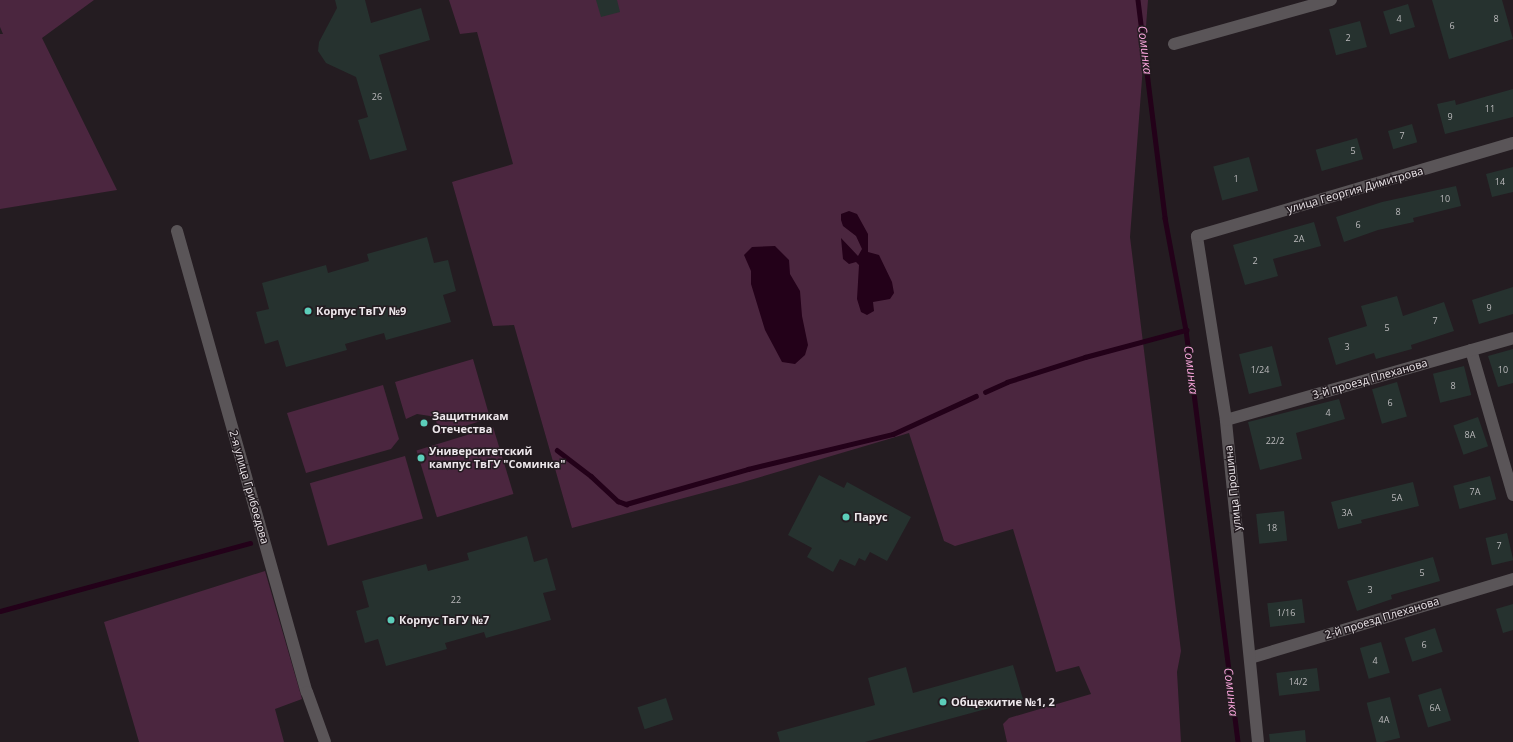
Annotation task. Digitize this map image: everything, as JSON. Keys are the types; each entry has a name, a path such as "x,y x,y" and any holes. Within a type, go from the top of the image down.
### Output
{"street":[{"path":"1174,44 1331,0"},
{"name":"улица Георгия Димитрова","path":"1197,236 1513,143"},
{"name":"2-я улица Грибоедова","path":"177,231 307,692 325,742"},
{"name":"улица Прошина","path":"1197,236 1226,420 1258,742"},
{"name":"3-й проезд Плеханова","path":"1226,420 1513,338"},
{"path":"1471,350 1513,495"},
{"name":"2-й проезд Плеханова","path":"1250,658 1513,579"}],"shaded area":[{"path":"0,0 94,0 42,38 117,190 0,209 0,34 3,34 0,27"},
{"path":"449,0 1148,0 1130,237 1181,651 1177,672 1181,742 1007,742 1003,724 1009,718 1091,694 1079,666 1056,672 1013,529 955,546 944,541 909,433 740,483 572,528 514,325 493,326 452,182 513,164 477,32 460,34"},
{"path":"849,211 857,214 868,234 868,252 879,255 892,282 894,293 890,299 873,302 874,311 867,315 861,312 857,299 859,265 856,262 849,264 843,259 841,238 858,256 862,249 856,236 843,226 841,214"},
{"path":"775,246 789,260 790,274 800,291 802,316 808,345 805,355 795,364 782,362 765,330 751,284 751,271 744,255 752,247"},
{"path":"473,359 490,418 440,434 436,421 430,416 417,414 406,419 395,382"},
{"path":"383,385 399,439 391,449 306,473 287,413"},
{"path":"493,427 513,494 437,517 416,450"},
{"path":"405,456 423,518 328,546 310,483"},
{"path":"265,571 302,699 275,709 284,742 139,742 104,622"}],"building":[{"path":"335,0 365,0 371,23 421,8 430,40 379,55 407,150 370,160 358,120 368,117 356,77 326,63 318,51 319,42 337,8"},
{"path":"596,0 617,0 620,12 601,17"},
{"path":"1432,0 1502,0 1513,39 1449,59"},
{"path":"1408,4 1415,27 1390,35 1383,12"},
{"path":"1360,21 1367,47 1336,55 1329,29"},
{"path":"1513,89 1513,117 1445,134 1437,104 1455,100 1456,105"},
{"path":"1412,124 1417,142 1393,149 1388,131"},
{"path":"1357,138 1363,159 1322,171 1316,150"},
{"path":"1249,157 1258,191 1222,200 1213,167"},
{"path":"1513,167 1513,192 1492,197 1486,174"},
{"path":"1456,186 1461,206 1413,218 1414,222 1378,230 1344,242 1336,217 1382,202"},
{"path":"1314,222 1321,246 1273,259 1278,276 1245,285 1233,245"},
{"path":"427,237 434,263 448,260 456,291 443,295 451,322 386,340 384,333 345,344 347,350 286,367 278,340 265,344 256,312 269,309 262,283 326,265 328,273 369,261 367,254"},
{"path":"1513,287 1513,314 1479,324 1472,300"},
{"path":"1397,296 1403,316 1444,302 1454,331 1411,345 1412,349 1376,359 1374,353 1336,365 1328,338 1367,326 1361,306"},
{"path":"1272,346 1282,386 1249,394 1239,354"},
{"path":"1513,349 1513,383 1498,387 1488,356"},
{"path":"1464,366 1471,395 1440,403 1433,374"},
{"path":"1397,382 1407,417 1382,424 1372,389"},
{"path":"1339,399 1345,419 1296,433 1302,459 1260,470 1248,422"},
{"path":"1478,417 1488,446 1464,455 1453,425"},
{"path":"819,475 844,488 847,482 911,517 887,561 870,552 865,561 859,558 855,566 840,559 833,572 807,557 812,548 788,535"},
{"path":"1490,476 1496,499 1460,509 1453,486"},
{"path":"1413,482 1419,506 1361,520 1362,523 1338,529 1331,502"},
{"path":"1284,511 1287,541 1259,544 1256,514"},
{"path":"1507,533 1513,560 1492,565 1486,538"},
{"path":"527,536 534,562 547,558 556,590 543,593 551,620 486,638 484,632 445,643 447,649 386,666 378,639 365,643 356,611 369,607 362,581 426,564 428,571 469,560 467,553"},
{"path":"1433,557 1440,581 1391,595 1392,599 1357,611 1347,581"},
{"path":"1302,599 1305,623 1270,627 1267,603"},
{"path":"1513,604 1513,630 1503,633 1496,609"},
{"path":"1435,628 1443,652 1412,662 1405,638"},
{"path":"1381,642 1390,673 1369,679 1360,648"},
{"name":"Общежитие №1, 2","path":"1013,665 1023,699 865,742 780,742 777,732 875,705 868,678 906,667 913,693"},
{"path":"1317,668 1320,691 1279,696 1276,673"},
{"path":"1441,688 1451,721 1428,728 1418,695"},
{"path":"1390,697 1400,738 1376,742 1367,703"},
{"path":"666,698 673,720 645,729 637,707"},
{"path":"1305,730 1306,742 1270,742 1269,734"}],"waterway":[{"name":"Соминка","path":"1138,0 1165,218 1186,330 1238,742"},
{"path":"985,392 1007,382 1085,357 1186,330"},
{"path":"557,450 591,476 618,501 626,504 748,469 893,434 976,396"},
{"path":"0,611 250,543"}],"place":[{"name":"Корпус ТвГУ №9","path":"308,311"},
{"name":"Защитникам Отечества","path":"424,423"},
{"name":"Университетский кампус ТвГУ \"Соминка\"","path":"421,458"},
{"name":"Парус","path":"846,517"},
{"name":"Корпус ТвГУ №7","path":"391,620"},
{"name":"Общежитие №1, 2","path":"943,702"}]}
